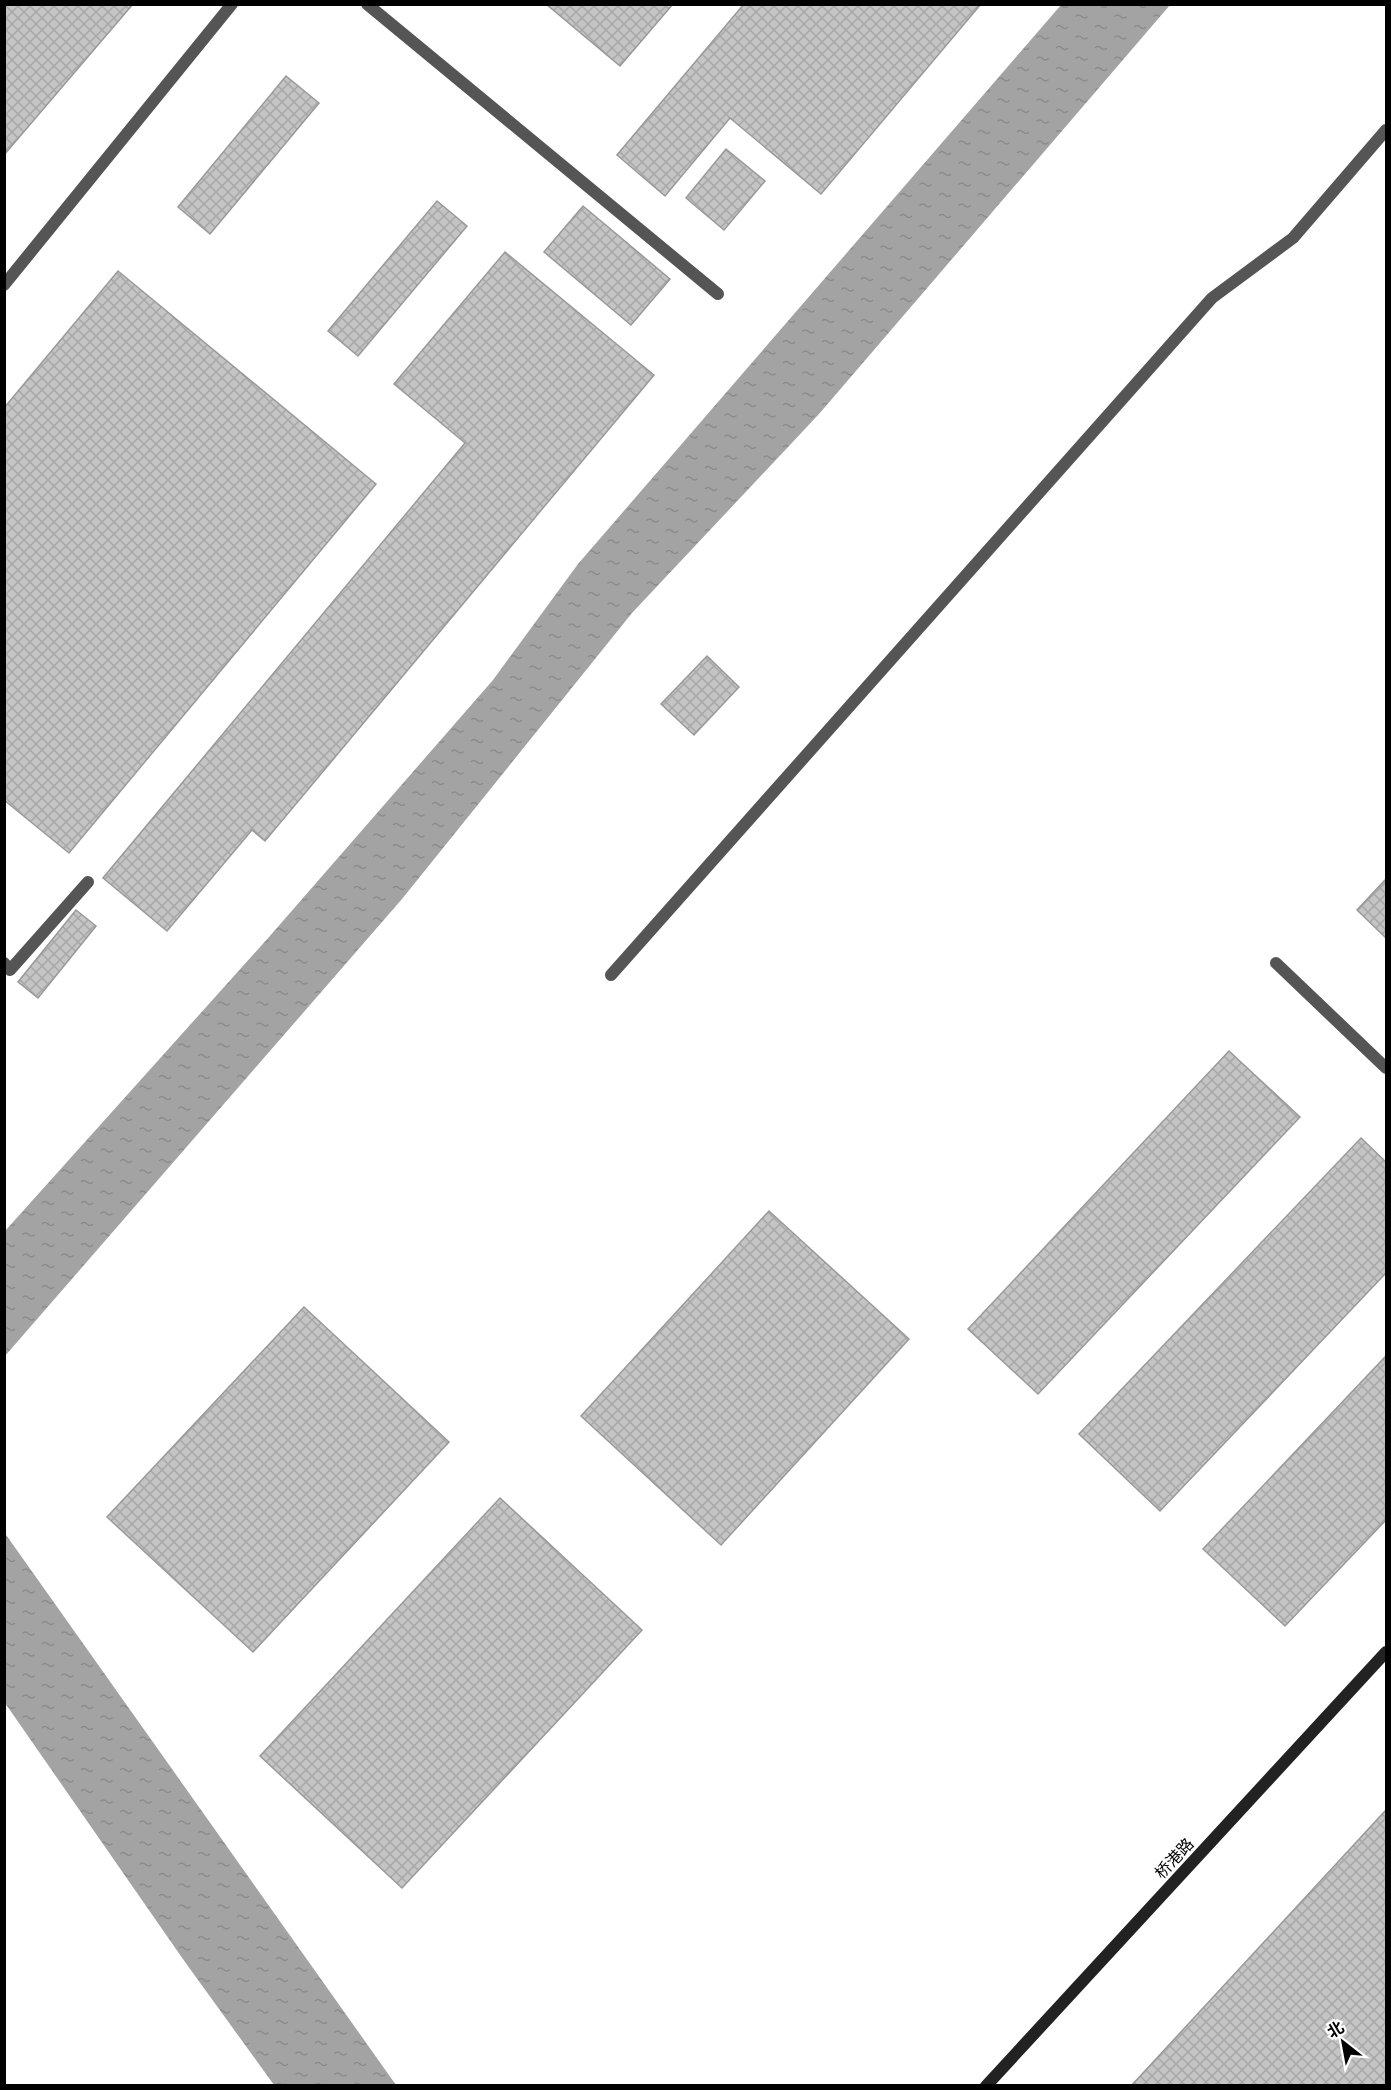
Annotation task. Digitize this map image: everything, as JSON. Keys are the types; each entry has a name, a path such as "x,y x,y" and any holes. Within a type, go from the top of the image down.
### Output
{"street":[{"path":"4,285 232,4"},
{"path":"367,4 718,294"},
{"path":"611,975 1212,298 1293,238 1386,130"},
{"path":"4,963 10,970 88,882"},
{"path":"1276,963 1386,1068"},
{"name":"桥港路","path":"986,2085 1386,1652"}],"water":[{"path":"1061,5 1170,5 819,414 632,613 402,899 5,1356 5,1231 269,937 493,680 578,564"},
{"path":"4,1532 396,2085 274,2085 185,1962 5,1703"}],"building":[{"path":"4,4 133,4 4,155"},
{"path":"546,4 673,4 620,66"},
{"path":"744,4 981,4 821,194 730,118 665,196 617,155"},
{"path":"286,76 319,103 210,234 178,207"},
{"path":"726,149 765,181 724,230 686,198"},
{"path":"437,201 467,226 358,356 328,331"},
{"path":"583,206 670,279 631,325 544,252"},
{"path":"505,252 654,375 265,841 252,830 167,931 103,878 465,443 394,384"},
{"path":"118,271 376,484 69,853 4,800 4,408"},
{"path":"707,656 739,687 694,735 661,704"},
{"path":"1386,879 1386,938 1357,910"},
{"path":"76,910 96,926 38,998 18,982"},
{"path":"1229,1051 1300,1117 1038,1394 968,1329"},
{"path":"1361,1138 1386,1162 1386,1273 1160,1511 1079,1434"},
{"path":"769,1211 909,1339 721,1545 581,1416"},
{"path":"304,1307 449,1442 253,1652 107,1517"},
{"path":"1386,1356 1386,1520 1285,1626 1203,1549"},
{"path":"500,1498 642,1630 402,1888 260,1756"},
{"path":"1386,1810 1386,2086 1131,2086"}]}
